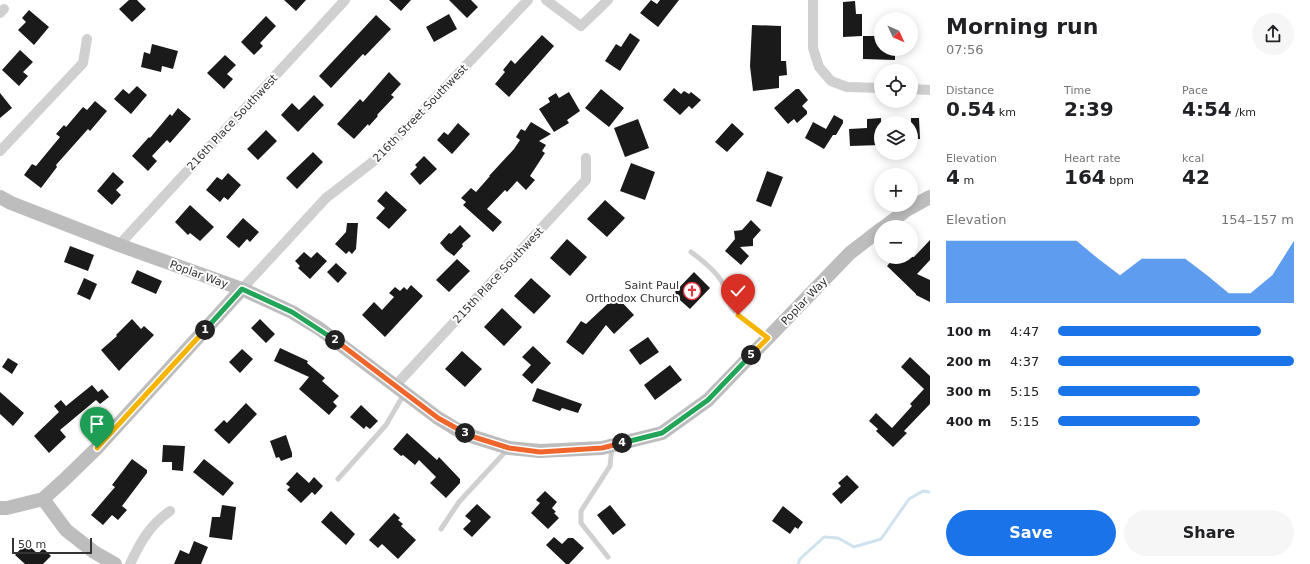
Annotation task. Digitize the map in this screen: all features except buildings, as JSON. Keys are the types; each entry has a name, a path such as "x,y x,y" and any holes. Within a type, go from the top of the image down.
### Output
{"main road":[{"name":"Poplar Way","path":"0,197 11,204 242,289 292,312 320,329 438,418 456,429 474,437 509,448 540,452 602,448 662,433 708,400 850,253 874,234"},
{"path":"893,220 908,209 930,197"},
{"name":"216th Street Southwest","path":"43,499 97,448 242,289"},
{"path":"0,508 7,508 43,499 71,534 94,552 115,564"}],"street":[{"name":"216th Place Southwest","path":"119,245 345,0"},
{"name":"216th Street Southwest","path":"242,289 326,198 379,157 528,0"},
{"path":"546,0 582,26 608,0"},
{"path":"813,0 813,48 819,67 831,80 847,88 874,88"},
{"path":"0,152 83,63 87,39"},
{"path":"918,89 930,90"},
{"name":"215th Place Southwest","path":"400,390 586,180 586,158"},
{"path":"130,564 147,533 158,520 170,511"}],"lane":[{"path":"692,252 718,276 723,284 726,296 731,306 738,315 768,338"},
{"path":"338,479 386,425 400,390"},
{"path":"608,557 581,523 581,511 610,466 612,446"},
{"path":"441,529 459,502 509,448"}],"waterway":[{"path":"798,564 800,559 824,537 838,538 854,547 881,539 909,499 923,491 930,492"}],"place":[{"name":"Saint Paul Orthodox Church","path":"692,291"}],"route":[{"path":"97,448 242,289 292,312 320,329 374,371 438,418 456,429 474,437 509,448 540,452 602,448 662,433 708,400 768,338 738,315"}]}
